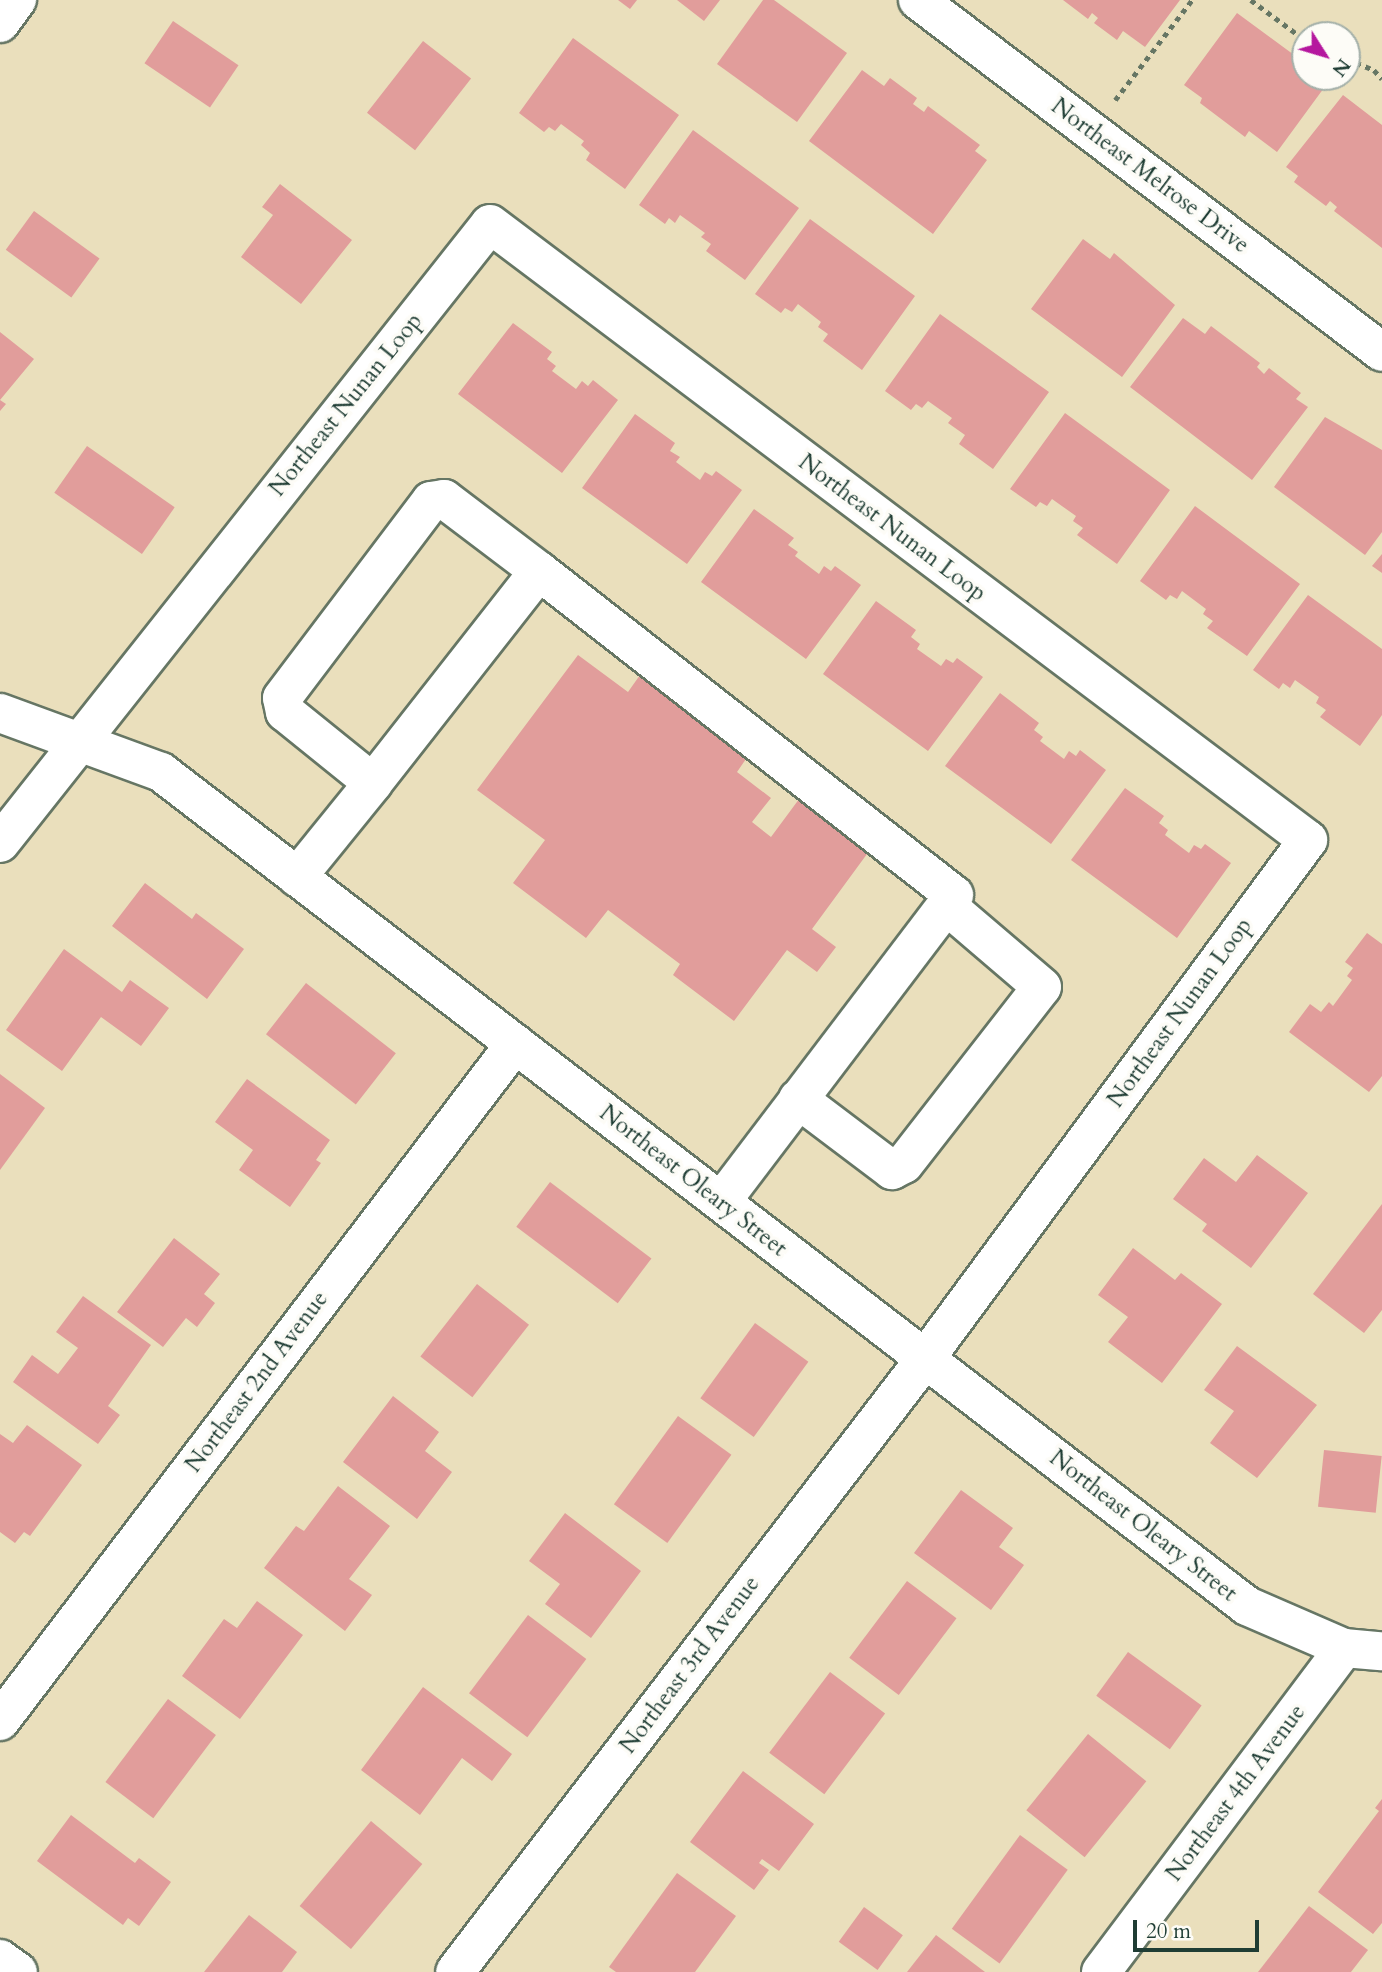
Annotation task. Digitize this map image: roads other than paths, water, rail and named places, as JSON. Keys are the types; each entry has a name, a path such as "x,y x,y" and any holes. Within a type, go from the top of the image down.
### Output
{"street":[{"path":"0,23 17,0"},
{"name":"Northeast Melrose Drive","path":"918,0 1382,352"},
{"name":"Northeast Nunan Loop","path":"78,740 490,224 1308,840 925,1359"},
{"path":"373,783 285,712 282,698 431,501 444,499 954,895 721,1202"},
{"path":"296,877 539,571"},
{"name":"Northeast Oleary Street","path":"0,713 161,772 1247,1606 1345,1648 1382,1651"},
{"path":"0,843 78,740"},
{"path":"799,1098 892,1170 904,1164 1042,987 946,905"},
{"name":"Northeast 2nd Avenue","path":"0,1721 515,1044"},
{"name":"Northeast 3rd Avenue","path":"456,1972 925,1359"},
{"name":"Northeast 4th Avenue","path":"1101,1972 1345,1648"},
{"path":"0,1959 18,1972"}]}
